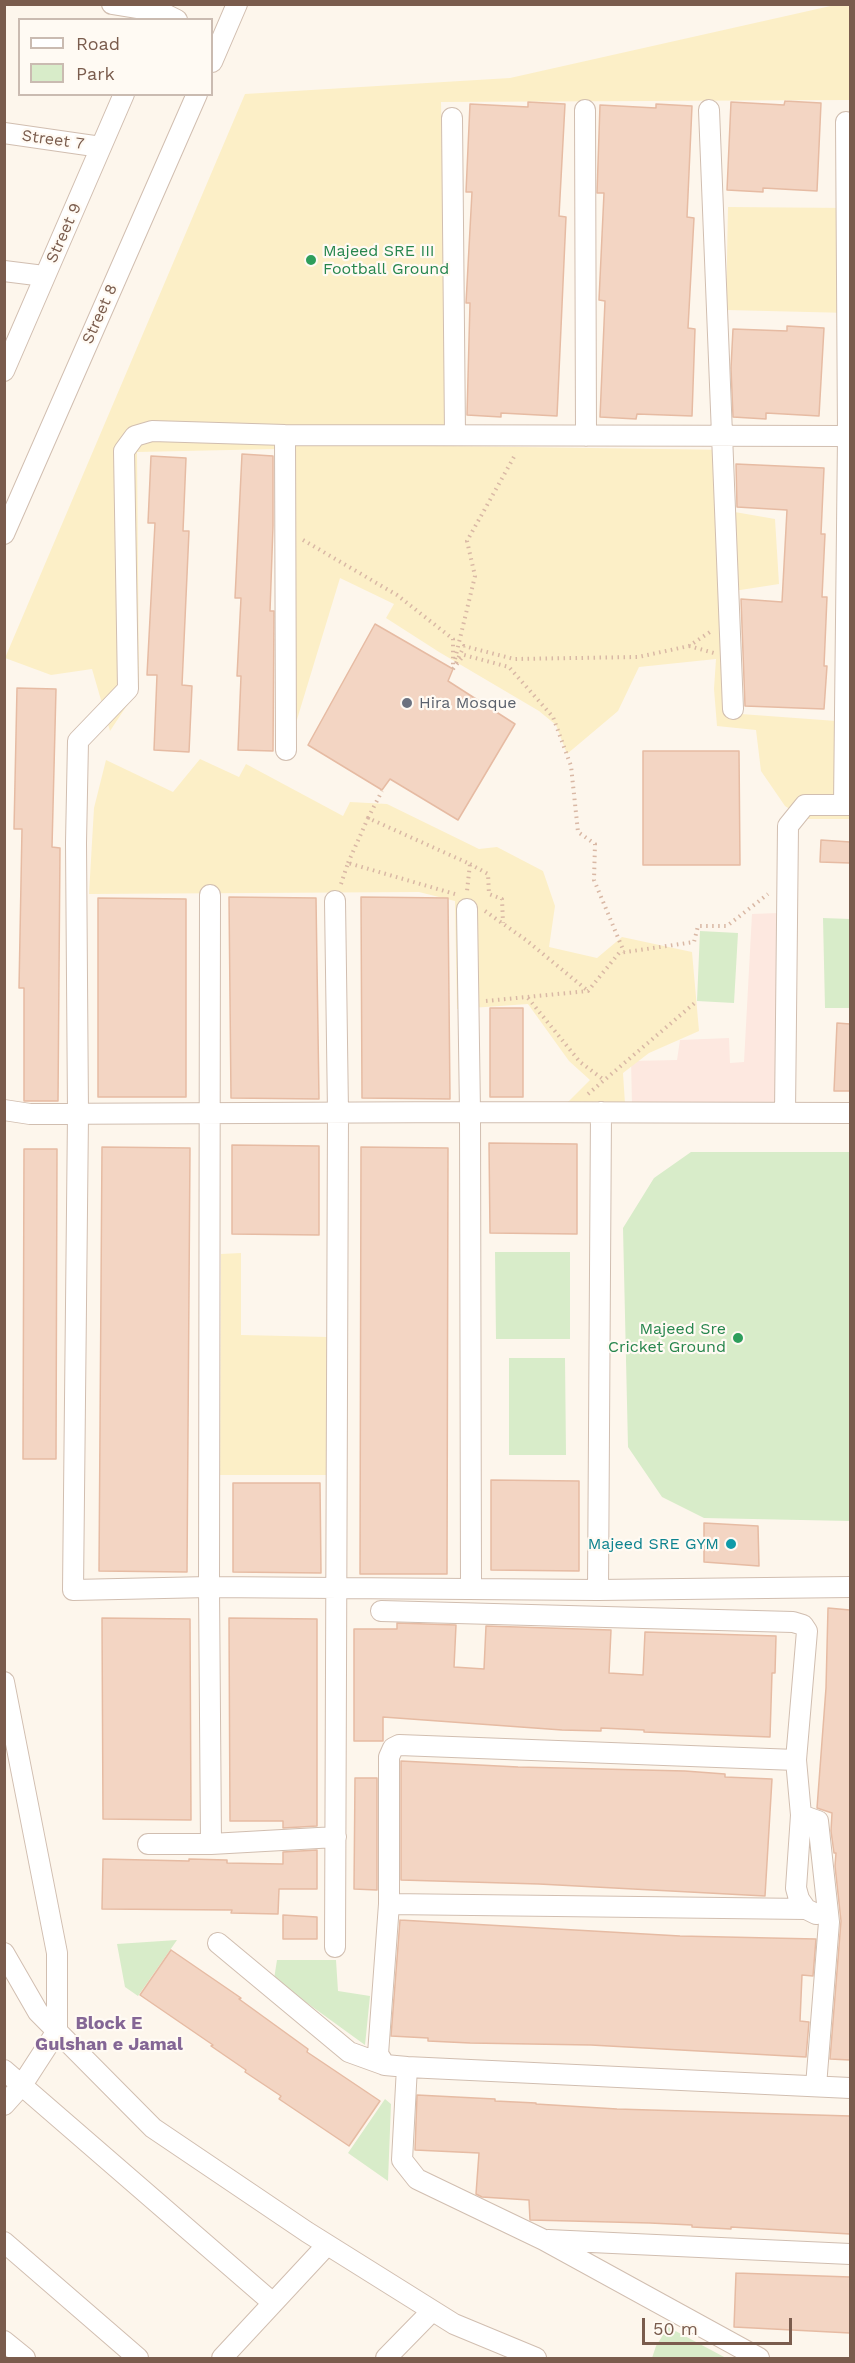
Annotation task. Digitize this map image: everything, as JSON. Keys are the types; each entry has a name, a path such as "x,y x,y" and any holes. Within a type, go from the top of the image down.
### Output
{"street":[{"path":"112,4 165,14"},
{"path":"213,57 217,37 237,4"},
{"name":"Street 9","path":"4,371 123,96"},
{"name":"Street 8","path":"4,534 196,96"},
{"path":"585,110 586,436"},
{"path":"709,110 720,436 733,709"},
{"path":"452,118 455,435"},
{"path":"785,1113 788,826 806,805 847,805 849,436 846,122"},
{"name":"Street 7","path":"4,133 101,147"},
{"path":"4,271 44,276"},
{"path":"849,436 285,435 152,431 135,436 124,451 128,689 78,741 76,843 78,1114 73,1590 208,1587 598,1590 850,1587"},
{"path":"285,435 286,750"},
{"path":"210,895 208,1587 211,1844"},
{"path":"335,902 338,1112 335,1947"},
{"path":"467,909 470,1112 471,1589"},
{"path":"4,1110 30,1114 850,1113"},
{"path":"598,1590 601,1112"},
{"path":"381,1611 793,1622 803,1625 807,1631 796,1760 801,1815 796,1888 799,1899 807,1909 829,1922"},
{"path":"4,1682 57,1953 57,2031 22,2085 4,2104"},
{"path":"385,2065 378,2054 389,1904 389,1757 393,1748 399,1744 796,1760"},
{"path":"801,1815 818,1821 829,1922 816,2086"},
{"path":"148,1844 211,1844 336,1837"},
{"path":"389,1904 807,1909"},
{"path":"218,1943 349,2052 385,2065 850,2088"},
{"path":"4,1953 38,2012 153,2128 327,2245 453,2324 536,2358"},
{"path":"407,2067 402,2160 417,2179 544,2240 759,2358"},
{"path":"4,2070 273,2303"},
{"path":"544,2240 850,2254"},
{"path":"4,2242 138,2358"},
{"path":"222,2358 327,2245"},
{"path":"386,2358 432,2310"},
{"path":"4,2341 25,2358"}],"path":[{"path":"453,669 475,576 467,541 525,435"},
{"path":"286,530 397,595 453,639 453,669"},
{"path":"453,669 464,646 514,659 638,657 688,646 729,620"},
{"path":"453,669 464,655 509,667 553,717 571,766 578,832 595,844 594,880 624,952"},
{"path":"348,863 382,790"},
{"path":"368,818 488,874 489,894 502,899 503,924"},
{"path":"467,909 470,864"},
{"path":"468,1003 588,991 619,953 694,942 698,926 727,926 788,879"},
{"path":"528,997 580,1062 604,1080"},
{"path":"567,1112 697,1001"}],"shaded area":[{"path":"778,913 778,1104 632,1104 631,1061 677,1060 680,1040 729,1038 730,1063 744,1062 752,914"}],"green space":[{"path":"823,918 850,919 850,1008 825,1008"},
{"path":"700,931 738,933 734,1003 697,1001"},
{"name":"Majeed Sre Cricket Ground","path":"691,1152 850,1152 850,1521 704,1518 662,1497 628,1447 623,1228 654,1178"},
{"path":"495,1252 570,1252 570,1339 496,1339"},
{"path":"509,1358 565,1358 566,1455 509,1455"},
{"path":"177,1940 138,1996 125,1987 117,1944"},
{"path":"277,1960 336,1960 338,1991 370,1996 365,2045 274,1979"},
{"path":"385,2099 391,2104 388,2181 348,2153"},
{"path":"668,2327 726,2358 652,2358 656,2346"}],"sand":[{"path":"835,5 850,5 850,100 441,102 448,446 733,450 729,511 775,519 779,584 734,591 741,714 850,722 850,819 806,819 785,806 761,771 756,730 717,726 714,689 716,659 639,667 618,711 567,754 556,725 539,711 386,618 394,604 340,578 295,726 295,524 277,449 137,452 139,687 110,731 92,669 51,675 5,658 245,94 510,78"},
{"path":"728,207 850,208 850,313 726,310"},
{"path":"200,759 239,777 246,764 343,816 350,802 387,804 479,849 497,847 543,871 555,906 549,947 597,958 622,937 692,952 699,1031 649,1053 623,1073 625,1104 568,1102 590,1080 569,1061 528,1004 457,1009 455,901 419,892 89,894 94,808 106,760 173,792"},
{"path":"241,1253 241,1335 328,1337 326,1475 220,1475 221,1254"}],"building":[{"path":"785,101 821,103 817,191 763,188 763,192 727,190 731,102 784,105"},
{"path":"528,102 565,104 559,216 566,217 557,416 501,413 501,417 467,415 470,303 466,303 472,192 466,192 470,104 528,107"},
{"path":"656,104 692,106 687,217 694,218 688,328 695,329 692,416 637,414 636,419 600,417 605,301 599,300 604,193 597,193 600,105 656,108"},
{"path":"787,326 824,328 819,416 766,413 766,419 733,417 731,368 733,329 787,331"},
{"path":"242,454 273,456 270,611 274,611 273,751 238,750 241,676 237,676 241,598 235,598"},
{"path":"151,456 186,458 183,531 189,531 182,685 192,686 189,752 154,750 157,675 147,675 155,523 148,523"},
{"path":"736,464 824,468 821,534 825,534 822,597 827,597 824,666 827,666 824,709 745,706 741,599 782,602 787,510 737,507"},
{"name":"Hira Mosque","path":"375,624 453,669 448,681 515,724 458,820 390,779 382,790 308,745"},
{"path":"17,688 56,689 52,847 60,848 58,1101 24,1101 24,988 19,988 22,829 14,829"},
{"path":"643,751 739,751 740,865 643,865"},
{"path":"821,840 850,842 850,863 820,862"},
{"path":"229,897 316,898 319,1099 231,1098"},
{"path":"361,897 448,898 450,1099 362,1098"},
{"path":"98,898 186,899 186,1097 98,1097"},
{"path":"490,1008 523,1008 523,1097 490,1097"},
{"path":"837,1023 850,1024 850,1091 834,1091"},
{"path":"489,1143 577,1144 577,1234 490,1233"},
{"path":"232,1145 319,1146 319,1235 232,1234"},
{"path":"102,1147 190,1148 187,1572 99,1571"},
{"path":"361,1147 448,1148 447,1574 360,1574"},
{"path":"24,1149 57,1149 56,1459 23,1459"},
{"path":"491,1480 579,1481 579,1571 491,1570"},
{"path":"233,1483 320,1483 321,1573 233,1572"},
{"name":"Majeed SRE GYM","path":"704,1523 758,1526 759,1566 704,1562"},
{"path":"828,1608 850,1610 850,2060 830,2059 841,1921 835,1866 836,1853 834,1853 831,1831 832,1813 817,1808 826,1688"},
{"path":"102,1618 190,1619 191,1820 103,1819"},
{"path":"229,1618 317,1619 317,1826 283,1828 283,1821 230,1821"},
{"path":"397,1623 456,1625 454,1667 484,1669 486,1626 611,1630 609,1673 643,1675 645,1632 776,1636 770,1737 601,1728 601,1731 562,1730 383,1717 383,1741 354,1741 354,1629 397,1629"},
{"path":"401,1761 518,1767 685,1771 725,1774 725,1777 772,1779 765,1896 539,1884 401,1880"},
{"path":"355,1778 377,1778 377,1890 354,1889"},
{"path":"317,1850 317,1889 279,1889 278,1914 231,1913 232,1910 102,1909 103,1859 227,1860 227,1863 283,1864 283,1852"},
{"path":"283,1915 317,1917 317,1939 283,1939"},
{"path":"400,1920 680,1936 816,1939 813,1976 802,1975 800,2021 809,2022 806,2057 591,2045 428,2041 428,2038 391,2036"},
{"path":"171,1950 241,1998 239,1999 308,2049 307,2052 380,2101 349,2146 279,2099 281,2096 245,2072 246,2070 211,2046 213,2045 140,1995"},
{"path":"417,2095 617,2109 850,2116 850,2234 650,2223 530,2220 529,2200 482,2197 476,2194 479,2153 415,2150"},
{"path":"736,2273 850,2277 850,2333 734,2327"}],"place":[{"name":"Majeed SRE III Football Ground","path":"311,260"},
{"name":"Hira Mosque","path":"407,703"},
{"name":"Majeed Sre Cricket Ground","path":"738,1338"},
{"name":"Majeed SRE GYM","path":"731,1544"}],"district":[{"name":"Block E Gulshan e Jamal","path":"109,2034"}]}
